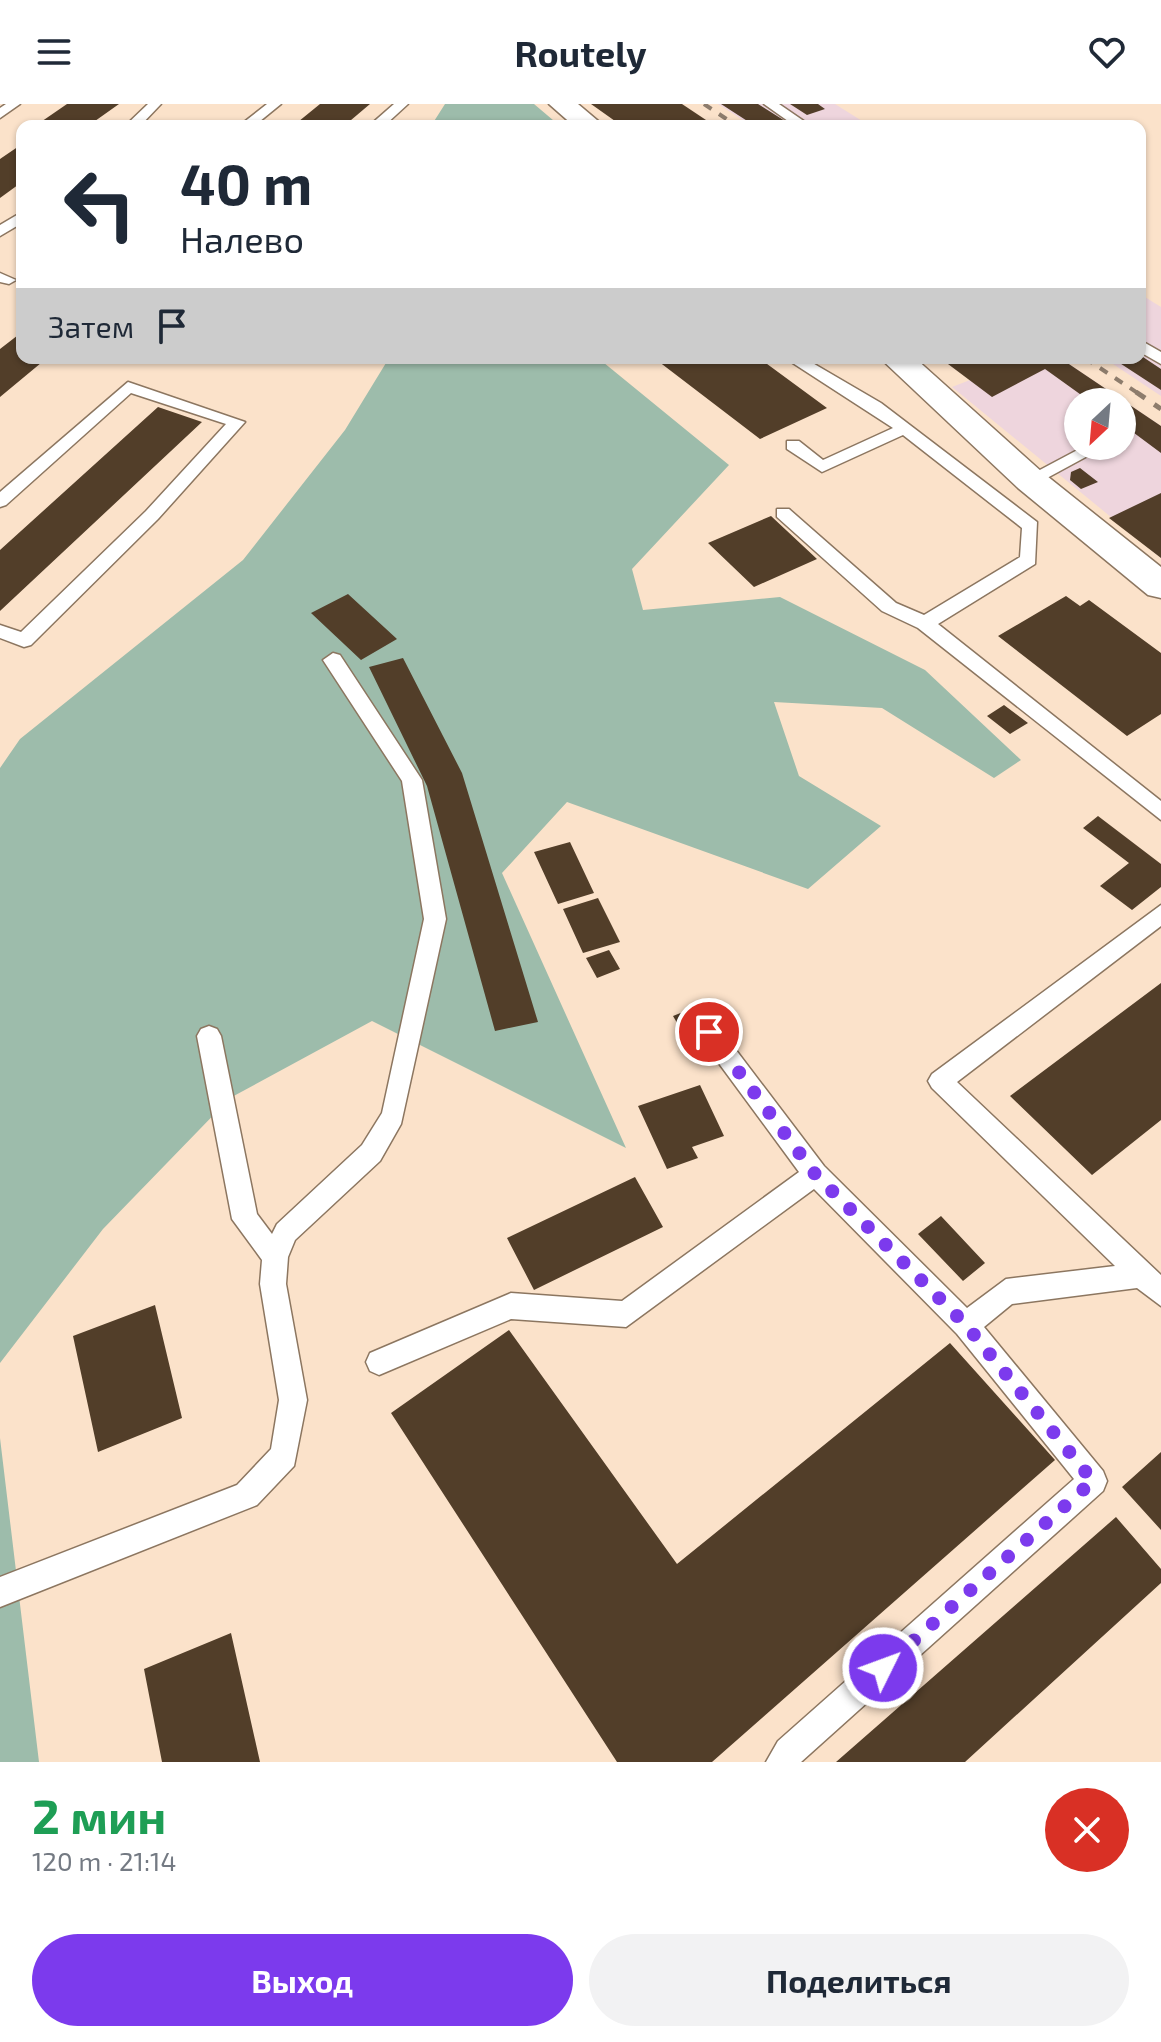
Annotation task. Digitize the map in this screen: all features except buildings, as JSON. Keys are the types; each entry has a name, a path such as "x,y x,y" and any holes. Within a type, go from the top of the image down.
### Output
{"street":[{"path":"562,104 583,120"},
{"path":"903,364 1030,480 1161,586"}],"lane":[{"path":"0,114 14,104"},
{"path":"138,120 155,104"},
{"path":"254,120 275,104"},
{"path":"383,120 402,104"},
{"path":"770,104 795,120"},
{"path":"805,364 849,387 1031,526 1029,560 925,623"},
{"path":"0,501 128,387 237,422 152,515 24,640 0,631"},
{"path":"793,445 822,467 905,428"},
{"path":"1030,480 1070,460"},
{"path":"783,513 889,607 925,623 1161,812"},
{"path":"0,1592 247,1495 284,1456 293,1400 273,1284 275,1257 286,1232 371,1153 393,1116 435,919 412,780 333,660"},
{"path":"1161,914 940,1081 1161,1293"},
{"path":"709,1032 815,1174 966,1325 1093,1481 789,1752 782,1762"},
{"path":"209,1036 245,1219 275,1257"},
{"path":"379,1362 511,1306 626,1314 815,1174"},
{"path":"966,1325 1006,1292 1142,1275"}],"shaded area":[{"path":"718,104 835,104 860,120 743,120"},
{"path":"1146,298 1161,307 1161,396 1113,364 1146,364"},
{"path":"948,364 1069,364 1105,388 1064,388 1064,460 1136,460 1136,409 1161,426 1161,558 952,387 970,380"}],"green space":[{"path":"445,104 534,104 553,120 435,120"},
{"path":"385,364 605,364 729,465 632,569 643,610 780,597 925,670 1021,760 994,778 882,708 774,702 799,776 881,826 808,889 567,802 502,873 626,1148 372,1021 230,1098 103,1229 0,1363 0,768 20,739 243,560 345,430"},
{"path":"0,1438 39,1762 0,1762"}],"railway":[{"path":"704,104 728,120"},
{"path":"1094,364 1130,388"},
{"path":"1136,392 1161,409"}],"route":[{"path":"709,1032 815,1174 966,1325 1093,1481 883,1668"}]}
